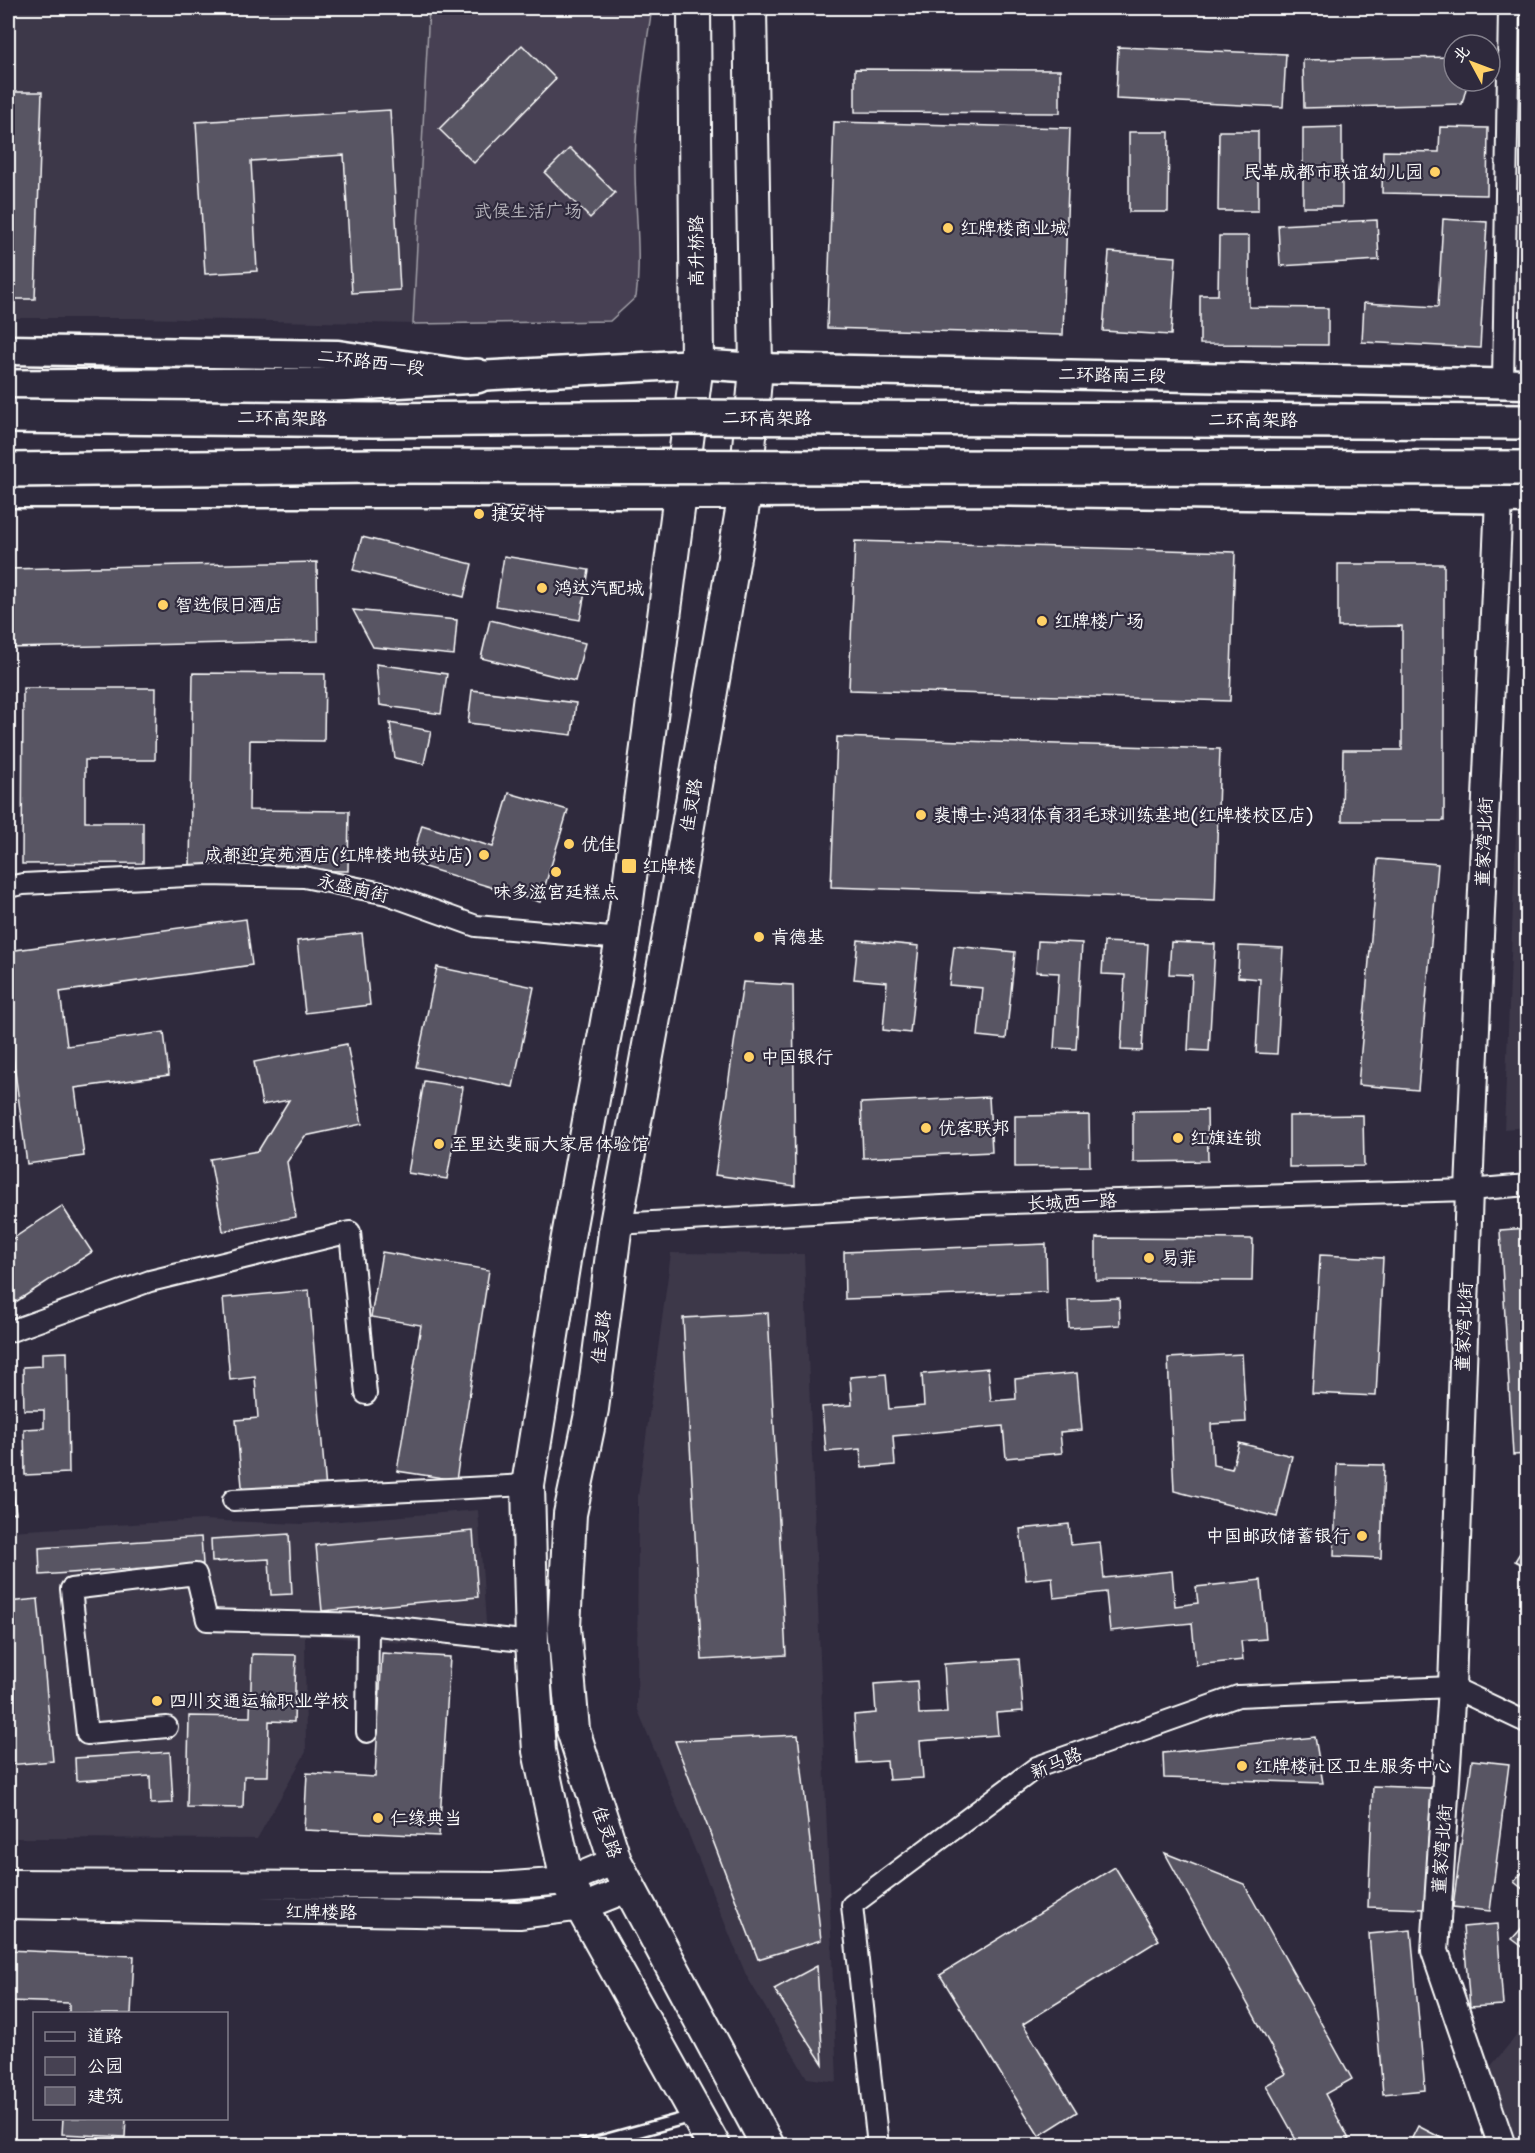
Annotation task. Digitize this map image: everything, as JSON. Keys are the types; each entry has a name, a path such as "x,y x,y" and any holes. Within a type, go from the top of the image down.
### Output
{"highway":[{"path":"8,387 321,385 477,376"},
{"name":"二环高架路","path":"8,416 373,420 725,417 1527,422"},
{"path":"8,470 375,466 1527,468"}],"main road":[{"name":"高升桥路","path":"680,493 697,364 694,8"},
{"path":"745,493 756,368 750,8"},
{"name":"二环路西一段","path":"8,350 338,355 477,376 697,364"},
{"name":"二环路南三段","path":"697,364 756,368 1515,383"},
{"path":"8,494 977,491 1527,499"},
{"path":"680,493 622,939 566,1248 528,1485 532,1641 539,1751 574,1894 714,2145"},
{"name":"佳灵路","path":"745,493 672,918 616,1224 592,1408 570,1514 564,1627 573,1730 622,1874 768,2145"}],"street":[{"path":"1509,8 1515,383"},
{"name":"董家湾北街","path":"1499,498 1469,1190 1452,1687 1435,1951 1502,2145"},
{"name":"永盛南街","path":"8,887 23,884 208,875 304,877 387,894 476,926 622,939"},
{"name":"长城西一路","path":"616,1224 978,1204 1469,1190 1527,1185"},
{"path":"8,1332 150,1281 350,1232 366,1394"},
{"path":"233,1500 528,1485"},
{"path":"167,1727 87,1734 71,1589 196,1574 207,1620 368,1624 532,1641"},
{"path":"367,1732 368,1624"},
{"name":"新马路","path":"878,2145 852,1905 1037,1767 1238,1696 1452,1687 1527,1723"},
{"name":"红牌楼路","path":"8,1905 519,1916 622,1874"},
{"name":"红牌楼路","path":"8,1883 499,1886 574,1894"}],"lane":[{"path":"584,2145 696,2115"}],"shaded area":[{"path":"8,8 429,8 413,324 134,318 8,318"},
{"path":"1526,583 1528,1127 1504,1129"},
{"path":"671,1253 804,1254 837,2082 807,2078 746,1975 637,1708 638,1496"},
{"name":"四川交通运输职业学校","path":"478,1510 488,1650 305,1635 306,1752 257,1839 8,1838 8,1531 202,1520 302,1524"},
{"path":"1527,2023 1527,2145 1518,2145 1485,2073"}],"green space":[{"name":"武侯生活广场","path":"429,8 652,8 641,83 636,140 638,280 636,297 610,321 413,324"}],"building":[{"path":"522,45 556,79 474,163 439,129"},
{"path":"1118,47 1286,54 1283,107 1116,99"},
{"path":"1442,57 1442,93 1465,93 1462,104 1304,108 1303,60"},
{"path":"855,69 1060,70 1060,113 855,112"},
{"path":"8,92 42,92 35,299 8,299"},
{"path":"390,110 400,290 352,293 344,155 251,161 257,271 205,274 196,122"},
{"name":"红牌楼商业城","path":"834,122 1070,128 1063,335 827,328"},
{"path":"1342,127 1342,207 1303,207 1303,128"},
{"name":"民革成都市联谊幼儿园","path":"1440,127 1488,128 1487,195 1382,193 1383,151 1439,152"},
{"path":"1219,131 1258,131 1258,211 1218,211"},
{"path":"1129,132 1169,132 1168,212 1129,212"},
{"path":"570,148 615,193 590,218 545,173"},
{"path":"1443,219 1487,222 1480,348 1362,342 1364,303 1438,307"},
{"path":"1377,220 1379,260 1280,266 1278,225"},
{"path":"1219,236 1249,236 1249,307 1328,308 1328,345 1200,344 1200,295 1218,295"},
{"path":"1109,252 1176,257 1171,335 1103,331"},
{"path":"362,537 472,564 464,597 353,570"},
{"name":"红牌楼广场","path":"855,541 1235,552 1230,701 849,690"},
{"name":"鸿达汽配城","path":"504,556 589,570 580,620 496,606"},
{"name":"智选假日酒店","path":"317,562 318,641 8,648 8,569"},
{"path":"1338,564 1444,564 1444,821 1342,821 1343,750 1402,750 1402,626 1338,627"},
{"path":"353,610 457,620 454,655 373,647"},
{"path":"490,620 585,643 575,681 481,658"},
{"path":"376,664 447,674 441,714 380,705"},
{"path":"193,673 325,674 324,741 250,740 249,810 349,811 348,871 190,869"},
{"path":"23,688 156,688 155,760 85,760 85,822 143,822 143,863 22,864"},
{"path":"472,690 576,703 572,735 468,723"},
{"path":"390,723 431,731 424,764 395,758"},
{"path":"837,737 1220,749 1215,900 831,887"},
{"name":"成都迎宾苑酒店(红牌楼地铁站店)","path":"509,793 568,810 540,902 411,863 422,825 493,847"},
{"path":"1378,859 1438,864 1418,1090 1358,1085"},
{"path":"246,919 252,965 60,992 67,1046 164,1032 169,1075 75,1088 84,1156 27,1164 8,1018 8,951"},
{"path":"362,933 370,1005 305,1013 297,941"},
{"path":"858,940 919,946 910,1033 883,1030 887,982 854,979"},
{"path":"1038,941 1082,943 1076,1049 1054,1048 1059,973 1036,972"},
{"path":"1104,942 1148,944 1142,1051 1121,1050 1125,975 1102,974"},
{"path":"1171,942 1215,944 1209,1051 1188,1050 1192,975 1169,974"},
{"path":"954,946 1015,952 1006,1039 978,1036 983,988 949,985"},
{"path":"1239,946 1283,948 1277,1054 1256,1053 1260,979 1238,977"},
{"path":"437,967 534,987 513,1087 416,1067"},
{"path":"743,982 793,985 795,1186 715,1175"},
{"path":"1528,1025 1528,1106 1521,1105"},
{"path":"347,1044 362,1124 305,1136 287,1162 296,1217 223,1231 210,1159 258,1151 289,1100 262,1105 254,1062"},
{"path":"424,1081 463,1087 447,1179 408,1173"},
{"name":"优客联邦","path":"989,1097 992,1152 863,1158 861,1103"},
{"path":"1207,1110 1208,1161 1133,1162 1133,1111"},
{"path":"1089,1115 1090,1166 1015,1167 1015,1116"},
{"path":"1363,1115 1364,1166 1289,1167 1289,1116"},
{"path":"62,1206 92,1252 8,1307 8,1242"},
{"path":"1528,1228 1528,1454 1513,1455 1500,1230"},
{"path":"1096,1238 1253,1239 1252,1281 1096,1280"},
{"path":"1046,1244 1047,1292 845,1299 844,1252"},
{"path":"382,1252 489,1270 456,1480 397,1471 421,1325 371,1317"},
{"path":"1320,1255 1383,1258 1376,1396 1312,1393"},
{"path":"309,1290 326,1490 243,1497 236,1420 258,1418 255,1377 230,1380 223,1298"},
{"path":"1119,1298 1120,1325 1069,1328 1068,1300"},
{"path":"768,1313 786,1655 702,1660 683,1318"},
{"path":"67,1352 69,1473 25,1475 24,1429 44,1428 44,1410 24,1410 23,1367 42,1366 42,1353"},
{"path":"1242,1354 1246,1422 1211,1424 1213,1465 1232,1469 1239,1443 1292,1456 1277,1517 1174,1491 1168,1358"},
{"path":"988,1368 991,1401 1016,1399 1015,1379 1077,1373 1082,1430 1060,1432 1062,1453 1006,1458 1003,1426 893,1436 895,1465 862,1468 860,1449 826,1452 822,1407 852,1405 850,1377 886,1374 889,1409 924,1406 922,1374"},
{"path":"1337,1464 1384,1465 1381,1558 1334,1556"},
{"path":"13,1492 16,1513 8,1514 8,1493"},
{"path":"1069,1524 1071,1545 1100,1542 1104,1578 1172,1571 1175,1606 1198,1603 1196,1587 1261,1580 1266,1639 1241,1641 1243,1660 1196,1665 1192,1623 1110,1631 1106,1592 1054,1598 1052,1577 1026,1580 1020,1529"},
{"path":"473,1531 478,1597 322,1611 316,1545"},
{"path":"289,1534 292,1594 271,1595 269,1559 212,1562 211,1539"},
{"path":"201,1537 203,1564 40,1575 39,1548"},
{"path":"1528,1540 1528,1568 1515,1561"},
{"path":"38,1599 53,1761 8,1765 8,1602"},
{"path":"382,1653 450,1657 439,1836 304,1830 307,1773 375,1777"},
{"path":"252,1654 296,1655 294,1722 269,1721 268,1776 244,1776 243,1808 187,1807 189,1716 250,1717"},
{"path":"1019,1659 1023,1711 996,1713 998,1735 920,1741 923,1778 889,1780 887,1761 857,1763 854,1715 876,1713 874,1684 917,1681 919,1714 947,1713 944,1664"},
{"path":"798,1735 821,1940 758,1959 675,1741"},
{"name":"红牌楼社区卫生服务中心","path":"1315,1737 1323,1783 1164,1778 1163,1753"},
{"path":"170,1752 173,1803 151,1804 150,1776 76,1781 75,1758"},
{"path":"1472,1760 1509,1764 1490,1911 1453,1907"},
{"path":"1373,1786 1431,1788 1425,1909 1368,1907"},
{"path":"1165,1853 1244,1884 1352,2079 1325,2094 1349,2139 1337,2146 1300,2146 1266,2085 1286,2074"},
{"path":"1528,1866 1528,1893 1514,1882"},
{"path":"1115,1867 1159,1940 1023,2024 1077,2112 1039,2136 940,1975"},
{"path":"1528,1921 1528,1951 1512,1939"},
{"path":"1497,1924 1503,2005 1470,2007 1463,1927"},
{"path":"1411,1930 1425,2090 1383,2094 1369,1934"},
{"path":"8,1950 134,1956 131,2012 69,2012 69,2003 8,2001"},
{"path":"817,1966 823,2064 774,1989"},
{"path":"63,2120 126,2120 125,2137 62,2134"},
{"path":"1418,2126 1457,2146 1408,2146"}],"place":[{"name":"民革成都市联谊幼儿园","path":"1435,172"},
{"name":"红牌楼商业城","path":"948,228"},
{"name":"捷安特","path":"479,514"},
{"name":"鸿达汽配城","path":"542,588"},
{"name":"智选假日酒店","path":"163,605"},
{"name":"红牌楼广场","path":"1042,621"},
{"name":"裴博士·鸿羽体育羽毛球训练基地(红牌楼校区店)","path":"921,815"},
{"name":"优佳","path":"569,844"},
{"name":"成都迎宾苑酒店(红牌楼地铁站店)","path":"484,855"},
{"name":"红牌楼","path":"629,866"},
{"name":"味多滋宫廷糕点","path":"556,872"},
{"name":"肯德基","path":"759,937"},
{"name":"中国银行","path":"749,1057"},
{"name":"优客联邦","path":"926,1128"},
{"name":"红旗连锁","path":"1178,1138"},
{"name":"至里达斐丽大家居体验馆","path":"439,1144"},
{"name":"易菲","path":"1149,1258"},
{"name":"中国邮政储蓄银行","path":"1362,1536"},
{"name":"四川交通运输职业学校","path":"157,1701"},
{"name":"红牌楼社区卫生服务中心","path":"1242,1766"},
{"name":"仁缘典当","path":"378,1818"}]}
